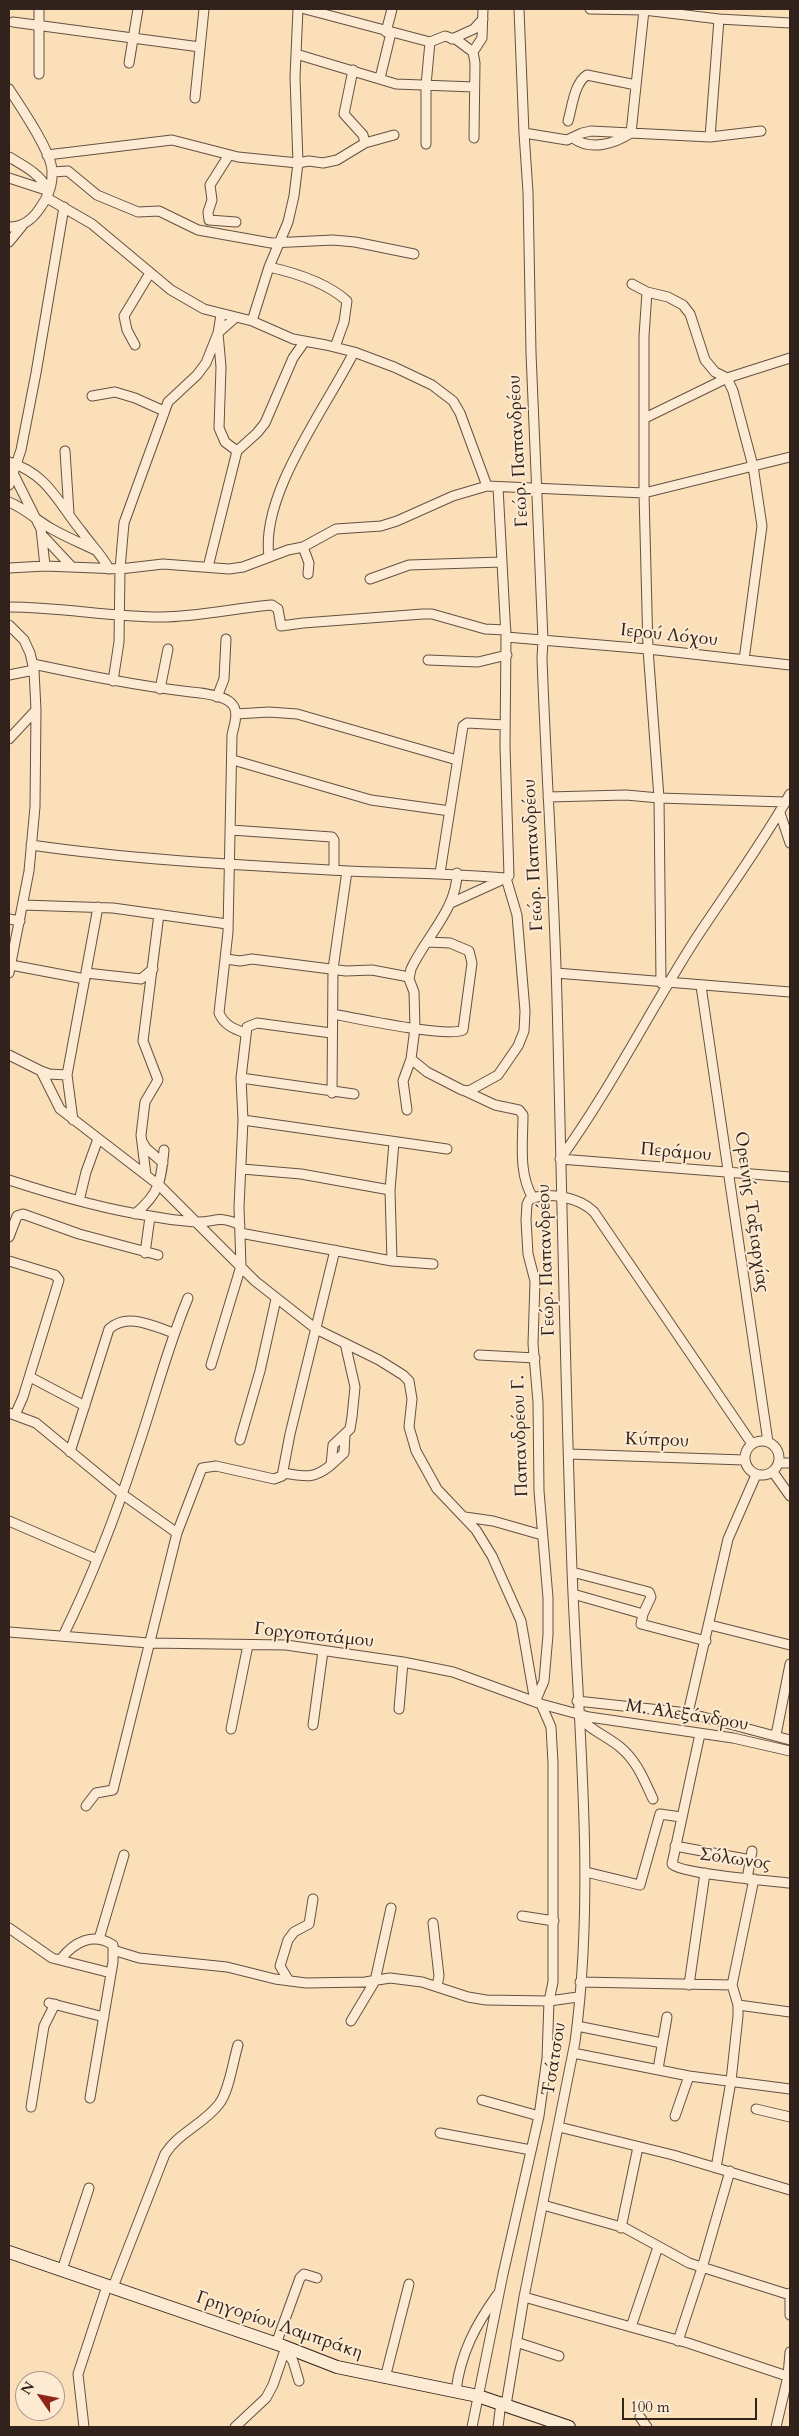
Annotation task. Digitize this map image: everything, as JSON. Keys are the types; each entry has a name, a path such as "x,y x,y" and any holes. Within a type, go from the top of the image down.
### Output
{"street":[{"path":"39,9 39,74"},
{"path":"130,63 138,9"},
{"path":"195,98 204,9"},
{"path":"252,321 278,243 288,222 298,163 295,78 298,9"},
{"path":"305,9 389,33 430,42 439,37 452,39 473,52"},
{"path":"380,78 392,9"},
{"name":"Γεώρ. Παπανδρέου","path":"519,9 528,192 532,372 543,640 542,658 556,973 560,1196 578,1714"},
{"path":"590,9 644,10 719,19 790,23"},
{"path":"631,133 644,10"},
{"path":"452,39 474,29 483,14"},
{"path":"474,138 475,64 473,52 482,38 483,14"},
{"path":"710,137 719,19"},
{"path":"13,22 200,47"},
{"path":"426,144 426,85 430,42"},
{"path":"296,54 396,84 474,87"},
{"path":"353,70 344,114 363,135 365,143"},
{"path":"568,122 577,89 584,77 636,84"},
{"path":"9,89 47,155 52,172 48,194 37,212 9,242"},
{"path":"524,133 562,140 591,131 710,137 761,131"},
{"path":"573,138 580,143 608,144 619,141 631,133"},
{"path":"47,155 172,140 229,155 298,163 309,161 323,163 337,160 365,143 394,135"},
{"path":"229,155 210,185 212,200 208,216 213,222 236,222"},
{"path":"9,157 33,171 42,180 48,194"},
{"path":"52,172 68,171 97,196 138,212 159,211 198,230 263,243 332,240 355,242 414,254"},
{"path":"9,178 48,194 64,207 92,224 150,273 188,301 221,315 252,321 294,339 354,352 414,376 446,394 460,413 486,486"},
{"path":"9,485 41,347 64,207"},
{"path":"9,227 22,226"},
{"path":"269,268 292,272 310,279 339,293 347,300 344,322 335,347"},
{"path":"135,345 124,316 150,273"},
{"path":"632,284 647,292 668,297 683,305 690,314 705,360 715,372 727,378 733,391 753,466 762,526 744,660"},
{"path":"647,292 644,336 644,493 648,649 658,798 666,983"},
{"path":"113,681 119,642 120,569 124,523 164,411 173,395 197,375 206,363 218,333 221,315"},
{"path":"218,333 234,318"},
{"path":"218,333 221,367 219,428 225,442 237,450"},
{"path":"208,567 237,450 258,433 265,423 293,358 305,341"},
{"path":"269,557 267,544 271,521 284,482 300,448 354,352"},
{"path":"645,418 727,378 790,358"},
{"path":"92,396 115,392 135,398 164,411"},
{"path":"65,451 69,515"},
{"path":"9,568 45,566 120,569 163,564 228,569 243,567 303,547 336,529 381,526 397,521 453,496 486,486 644,493 790,457"},
{"path":"12,466 34,473 42,479 98,551 109,569"},
{"path":"12,466 42,535 45,566"},
{"path":"451,903 506,878 509,876 510,869 505,725 506,634 498,487"},
{"path":"9,502 26,509 36,518 71,540 98,551"},
{"path":"42,535 50,546 72,567"},
{"path":"303,547 309,563 308,574"},
{"path":"370,579 409,565 501,562"},
{"name":"Ιερού Λόχου","path":"120,616 176,616 272,605 278,608 281,626 285,628 303,623 432,614 492,631 543,640 648,649 790,665"},
{"path":"9,607 35,606 120,616"},
{"path":"9,625 24,640 34,667 36,710 35,807 23,905 10,969 141,979 152,969"},
{"path":"216,697 224,679 226,639"},
{"path":"160,689 168,649"},
{"path":"428,660 478,662 506,655"},
{"path":"9,675 34,667 216,697 230,701 236,714 232,735 233,760 226,960 219,1013 222,1020 230,1027 245,1033"},
{"path":"9,740 36,710"},
{"path":"236,714 263,712 297,714 457,760"},
{"path":"440,873 461,731 466,722 505,725"},
{"path":"233,760 322,784 371,800 450,811"},
{"path":"548,797 626,795 658,798 789,798"},
{"path":"560,1159 582,1129 666,983 789,798"},
{"path":"780,813 790,843"},
{"path":"231,830 332,837 334,840 334,870"},
{"path":"31,845 76,851 230,863 347,871 457,873 506,878"},
{"path":"332,1093 333,969 347,871"},
{"path":"407,1110 403,1081 411,1059 415,1028 414,992 409,976 416,958 428,942 451,903 456,888 457,873"},
{"path":"462,1090 479,1087 498,1075 507,1064 524,1031 525,1011 517,915 506,878"},
{"path":"23,905 98,907 227,924"},
{"path":"73,1120 67,1075 98,907"},
{"path":"159,914 143,1041 158,1080 145,1102 140,1135 146,1148 163,1163"},
{"path":"9,919 20,922"},
{"path":"333,1014 415,1028 459,1032 464,1025 472,963 469,951 450,943 428,942"},
{"path":"226,960 240,961 252,959 333,969 372,970 409,976"},
{"path":"556,973 790,992"},
{"name":"Ορεινής Ταξιαρχίας","path":"701,986 730,1173 768,1442"},
{"path":"211,1365 241,1266 242,1078 245,1033 250,1024 257,1023 331,1032"},
{"path":"9,1055 49,1074 67,1075"},
{"path":"411,1059 427,1072 462,1090 495,1105 519,1110 523,1115 522,1158 525,1182 533,1198 560,1196 586,1204 594,1212 752,1444"},
{"path":"41,1071 55,1101 73,1120 160,1186 255,1281 276,1299 316,1329 390,1366 409,1381 412,1399 409,1427 416,1451 438,1489 476,1530 492,1556 521,1621 538,1703 551,1727 553,1748 554,1921 552,1982 549,2001 547,2058 539,2116 472,2427"},
{"path":"242,1078 332,1093 354,1094"},
{"path":"243,1120 447,1150"},
{"path":"79,1201 86,1172 98,1139"},
{"path":"143,1142 146,1175"},
{"path":"392,1260 390,1190 394,1142"},
{"path":"135,1214 154,1196 160,1186 164,1150"},
{"name":"Περάμου","path":"560,1159 790,1177"},
{"path":"242,1169 301,1174 390,1190"},
{"path":"9,1180 79,1201 150,1217 198,1222 210,1219 227,1219 240,1229 335,1250 392,1260 433,1264"},
{"name":"Παπανδρέου Γ.","path":"533,1198 527,1204 526,1220 528,1254 536,1281 534,1358 538,1402 539,1491 548,1598 548,1650 544,1681 538,1703"},
{"path":"9,1235 17,1216 23,1214 71,1231 145,1253 158,1255"},
{"path":"145,1253 150,1217"},
{"path":"86,1806 96,1793 113,1790 176,1533 202,1468 216,1466 274,1479 278,1478 282,1473 335,1250"},
{"path":"9,1261 56,1275 59,1280 30,1377 12,1414 36,1423 122,1494 176,1533"},
{"path":"63,1636 122,1494 174,1333 188,1298"},
{"path":"240,1440 260,1371 276,1299"},
{"path":"70,1452 109,1329 116,1323 127,1320 174,1333"},
{"path":"282,1473 312,1476 331,1466 333,1445 345,1435 352,1423 355,1387 345,1343"},
{"path":"480,1355 534,1358"},
{"path":"30,1377 86,1406"},
{"path":"759,1441 768,1442 777,1450 779,1463 773,1472 766,1475 756,1475 751,1472 744,1460 745,1453 752,1444 759,1441"},
{"name":"Κύπρου","path":"569,1454 744,1460"},
{"path":"779,1463 790,1463"},
{"path":"773,1472 790,1496"},
{"path":"688,1713 710,1625 728,1539 756,1475"},
{"path":"465,1517 493,1521 542,1535"},
{"path":"9,1521 97,1558"},
{"path":"572,1572 649,1592 651,1597 640,1622 644,1626 706,1641"},
{"path":"574,1594 642,1614"},
{"path":"710,1625 790,1644"},
{"name":"Γοργοποτάμου","path":"9,1632 149,1643 286,1645 403,1662 453,1672 538,1703 578,1714"},
{"path":"232,1729 248,1645"},
{"path":"313,1725 323,1651"},
{"path":"399,1709 403,1662"},
{"path":"776,1735 790,1664"},
{"name":"Μ. Αλεξάνδρου","path":"577,1700 688,1713 790,1740"},
{"path":"578,1714 586,1724 628,1754 640,1771 653,1799"},
{"name":"Μ. Αλεξάνδρου","path":"578,1714 733,1738 790,1751"},
{"name":"Τσάτσου","path":"498,2427 544,2205 577,2026 586,1872 583,1770 578,1714"},
{"path":"700,1734 675,1846 751,1856 751,1879 732,1985 738,2004 732,2081 716,2168"},
{"path":"586,1872 640,1885 660,1814 681,1817"},
{"name":"Σόλωνος","path":"675,1846 672,1864 676,1867 705,1873 790,1883"},
{"path":"100,1939 124,1855"},
{"path":"689,1985 705,1873"},
{"path":"289,1981 282,1972 279,1962 288,1940 294,1932 309,1924 313,1899"},
{"path":"351,2021 375,1981 392,1908"},
{"path":"522,1916 554,1921"},
{"path":"433,1923 439,1976 437,1986"},
{"path":"9,1928 46,1955 111,1973"},
{"path":"61,1959 80,1941 100,1939 113,1945 111,1973 90,2098"},
{"path":"113,1950 138,1958 227,1967 275,1980 318,1984 404,1979 486,2000 549,2001 578,1996"},
{"path":"580,1982 732,1985"},
{"path":"31,2107 44,2026 52,2004 104,2017"},
{"path":"738,2004 790,2012"},
{"path":"658,2069 667,2017"},
{"path":"577,2026 662,2043"},
{"path":"84,2427 78,2374 110,2286 165,2154 179,2137 218,2105 224,2094 238,2045"},
{"path":"573,2052 689,2076 790,2089"},
{"path":"674,2116 689,2076"},
{"path":"482,2100 539,2116"},
{"path":"756,2109 790,2117"},
{"path":"559,2127 730,2171 790,2190"},
{"path":"440,2133 531,2150"},
{"path":"621,2228 638,2147"},
{"path":"678,2340 702,2268 730,2171"},
{"path":"62,2270 89,2188"},
{"path":"544,2205 633,2232 658,2247 702,2268 790,2295 790,2314"},
{"path":"631,2327 658,2247"},
{"name":"Γρηγορίου Λαμπράκη","path":"9,2252 337,2367 385,2378 456,2390 504,2403 569,2427"},
{"path":"236,2427 266,2398 273,2385 300,2278 304,2274 317,2278"},
{"path":"385,2378 409,2284"},
{"path":"456,2390 460,2368 469,2341 500,2291"},
{"path":"524,2297 678,2340 789,2376"},
{"path":"516,2342 559,2356"},
{"path":"282,2347 293,2360 299,2381"},
{"path":"776,2427 789,2376 790,2352"},
{"path":"640,2417 647,2427"}]}
